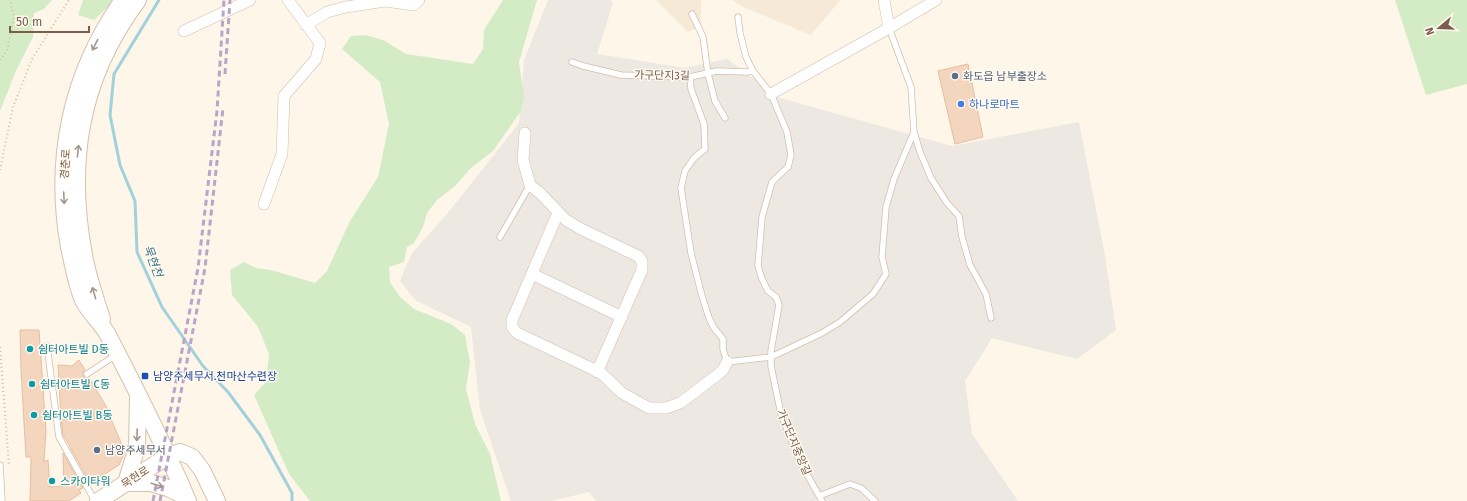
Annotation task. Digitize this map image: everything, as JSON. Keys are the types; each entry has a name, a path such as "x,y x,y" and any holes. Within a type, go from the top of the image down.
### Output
{"street":[{"name":"경춘로","path":"123,0 108,21 94,48 77,91 70,114 63,167 63,195 66,229 73,265 83,301 105,330 118,354 168,456 187,499"},
{"name":"경춘로","path":"105,330 85,262 80,234 76,194 76,167 79,141 89,93 119,28 138,0"},
{"path":"184,31 250,0"},
{"path":"264,204 282,154 284,96 316,60 320,43 288,0"},
{"path":"306,25 327,12 346,7 385,1 414,5 419,0"},
{"path":"884,0 888,28"},
{"path":"771,94 934,1"},
{"path":"525,133 523,160 530,186 540,193 566,220 581,230 638,256 642,261 642,270 597,372"},
{"path":"558,213 512,320 512,327 517,333 601,373 622,393 649,408 666,408 680,403 702,388 723,370 728,362"},
{"path":"532,274 622,317"},
{"path":"138,396 137,447 126,483 151,483 168,488 187,499"},
{"name":"묵현로","path":"98,501 168,456 180,452 192,457 202,470 217,501"}],"lane":[{"path":"692,14 703,37 708,74 715,101 725,118"},
{"name":"가구단지중앙길","path":"738,16 740,33 746,57 753,71 771,94 787,132 791,155 788,167 772,182 762,217 758,266 762,279 768,290 776,297 779,305 771,366 781,414 800,462 821,499"},
{"path":"888,28 911,87 914,132 920,152 931,178 947,203 959,216 962,237 970,265 986,294 991,318"},
{"name":"가구단지3길","path":"572,62 583,66 620,74 690,77 718,71 753,71"},
{"path":"690,77 692,89 704,124 705,149 694,158 685,171 681,188 684,211 691,253 702,296 714,328 723,338 723,349 728,362 771,357 822,333 840,322 873,294 886,274 882,257 886,207 894,179 914,132"},
{"path":"500,237 530,186"},
{"path":"47,346 59,437 95,501"},
{"path":"87,374 118,354"},
{"path":"0,465 2,501"},
{"path":"821,499 850,484 861,488 875,501"}],"path":[{"path":"0,60 7,51 14,17 10,0"},
{"path":"0,170 12,107 32,59 68,0"},
{"path":"0,347 9,469"}],"shaded area":[{"path":"548,0 610,0 613,3 597,54 685,68 727,59 780,98 952,146 1079,122 1105,256 1116,330 1077,359 992,338 965,381 972,434 1018,501 596,501 589,492 551,501 511,501 480,410 471,327 415,300 400,281 412,253 447,214 519,123 524,60"},
{"path":"656,0 701,0 701,26 688,32"},
{"path":"732,0 840,0 811,35 743,7"}],"green space":[{"path":"0,0 52,0 44,9 34,13 33,37 16,71 0,111"},
{"path":"83,0 115,0 94,20 78,15"},
{"path":"503,0 537,0 519,62 524,97 521,111 493,151 471,168 455,186 437,200 427,213 423,227 414,243 407,247 404,262 389,267 390,282 400,297 414,309 451,324 465,335 470,362 466,389 475,424 490,454 501,501 310,501 289,474 254,395 266,382 269,354 258,327 232,295 230,270 244,262 256,268 271,270 315,283 327,271 350,221 378,177 389,124 380,82 342,49 351,36 366,35 385,41 406,54 473,64 483,49 484,30"},
{"path":"1395,0 1467,0 1467,84 1426,95"}],"building":[{"name":"하나로마트","path":"968,64 983,137 955,144 938,71"},
{"path":"20,330 39,330 46,431 44,462 48,460 50,487 64,486 63,453 83,488 79,490 81,493 69,501 30,501 31,457 26,457"},
{"path":"79,360 85,370 83,372 83,376 85,378 89,378 109,411 108,412 125,452 119,465 90,483 63,435 61,417 58,365 72,366"}],"waterway":[{"name":"묵현천","path":"159,0 114,74 110,115 120,165 135,201 137,252 162,307 203,366 228,392 260,435 292,493 292,501"}],"railway":[{"path":"153,501 198,268 217,111 224,0"},
{"path":"225,74 230,0"},
{"path":"160,501 205,268 223,108"}],"place":[{"name":"화도읍 남부출장소","path":"955,76"},
{"name":"하나로마트","path":"961,104"},
{"name":"쉼터아트빌 D동","path":"30,349"},
{"name":"남양주세무서.천마산수련장","path":"145,376"},
{"name":"쉼터아트빌 C동","path":"32,384"},
{"name":"쉼터아트빌 B동","path":"34,415"},
{"name":"남양주세무서","path":"97,450"},
{"name":"스카이타워","path":"52,481"}]}
